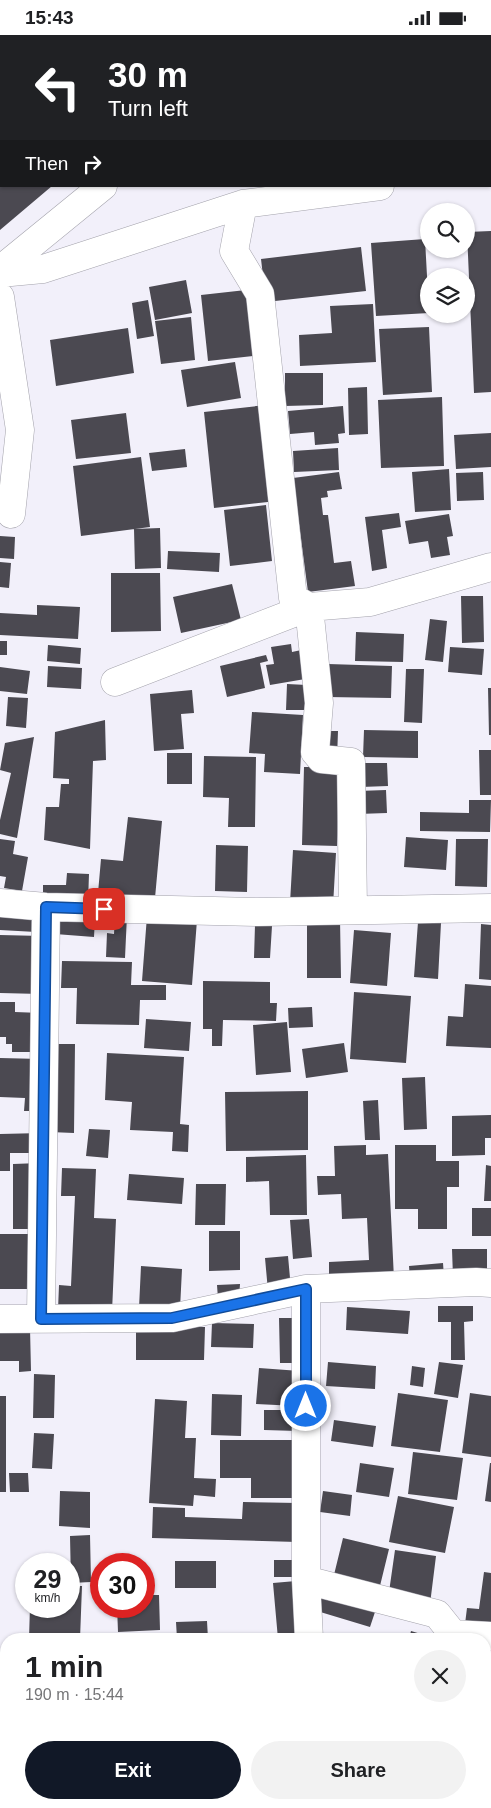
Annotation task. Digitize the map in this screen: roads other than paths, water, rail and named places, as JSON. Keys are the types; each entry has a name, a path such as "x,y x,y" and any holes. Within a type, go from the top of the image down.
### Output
{"street":[{"path":"0,272 102,187"},
{"path":"0,272 43,269 243,204 372,187"},
{"path":"243,204 234,251 260,294 293,598 309,607"},
{"path":"0,297 20,430 11,514"},
{"path":"116,682 309,607 370,603 491,567"},
{"path":"309,607 319,703 315,752 321,759 351,762 353,909"},
{"path":"0,903 46,907 258,912 491,908"},
{"path":"41,1319 46,907"},
{"path":"0,1319 172,1318 306,1289 491,1283"},
{"path":"306,1289 306,1580 309,1633"},
{"path":"306,1580 436,1614 452,1633"}]}
